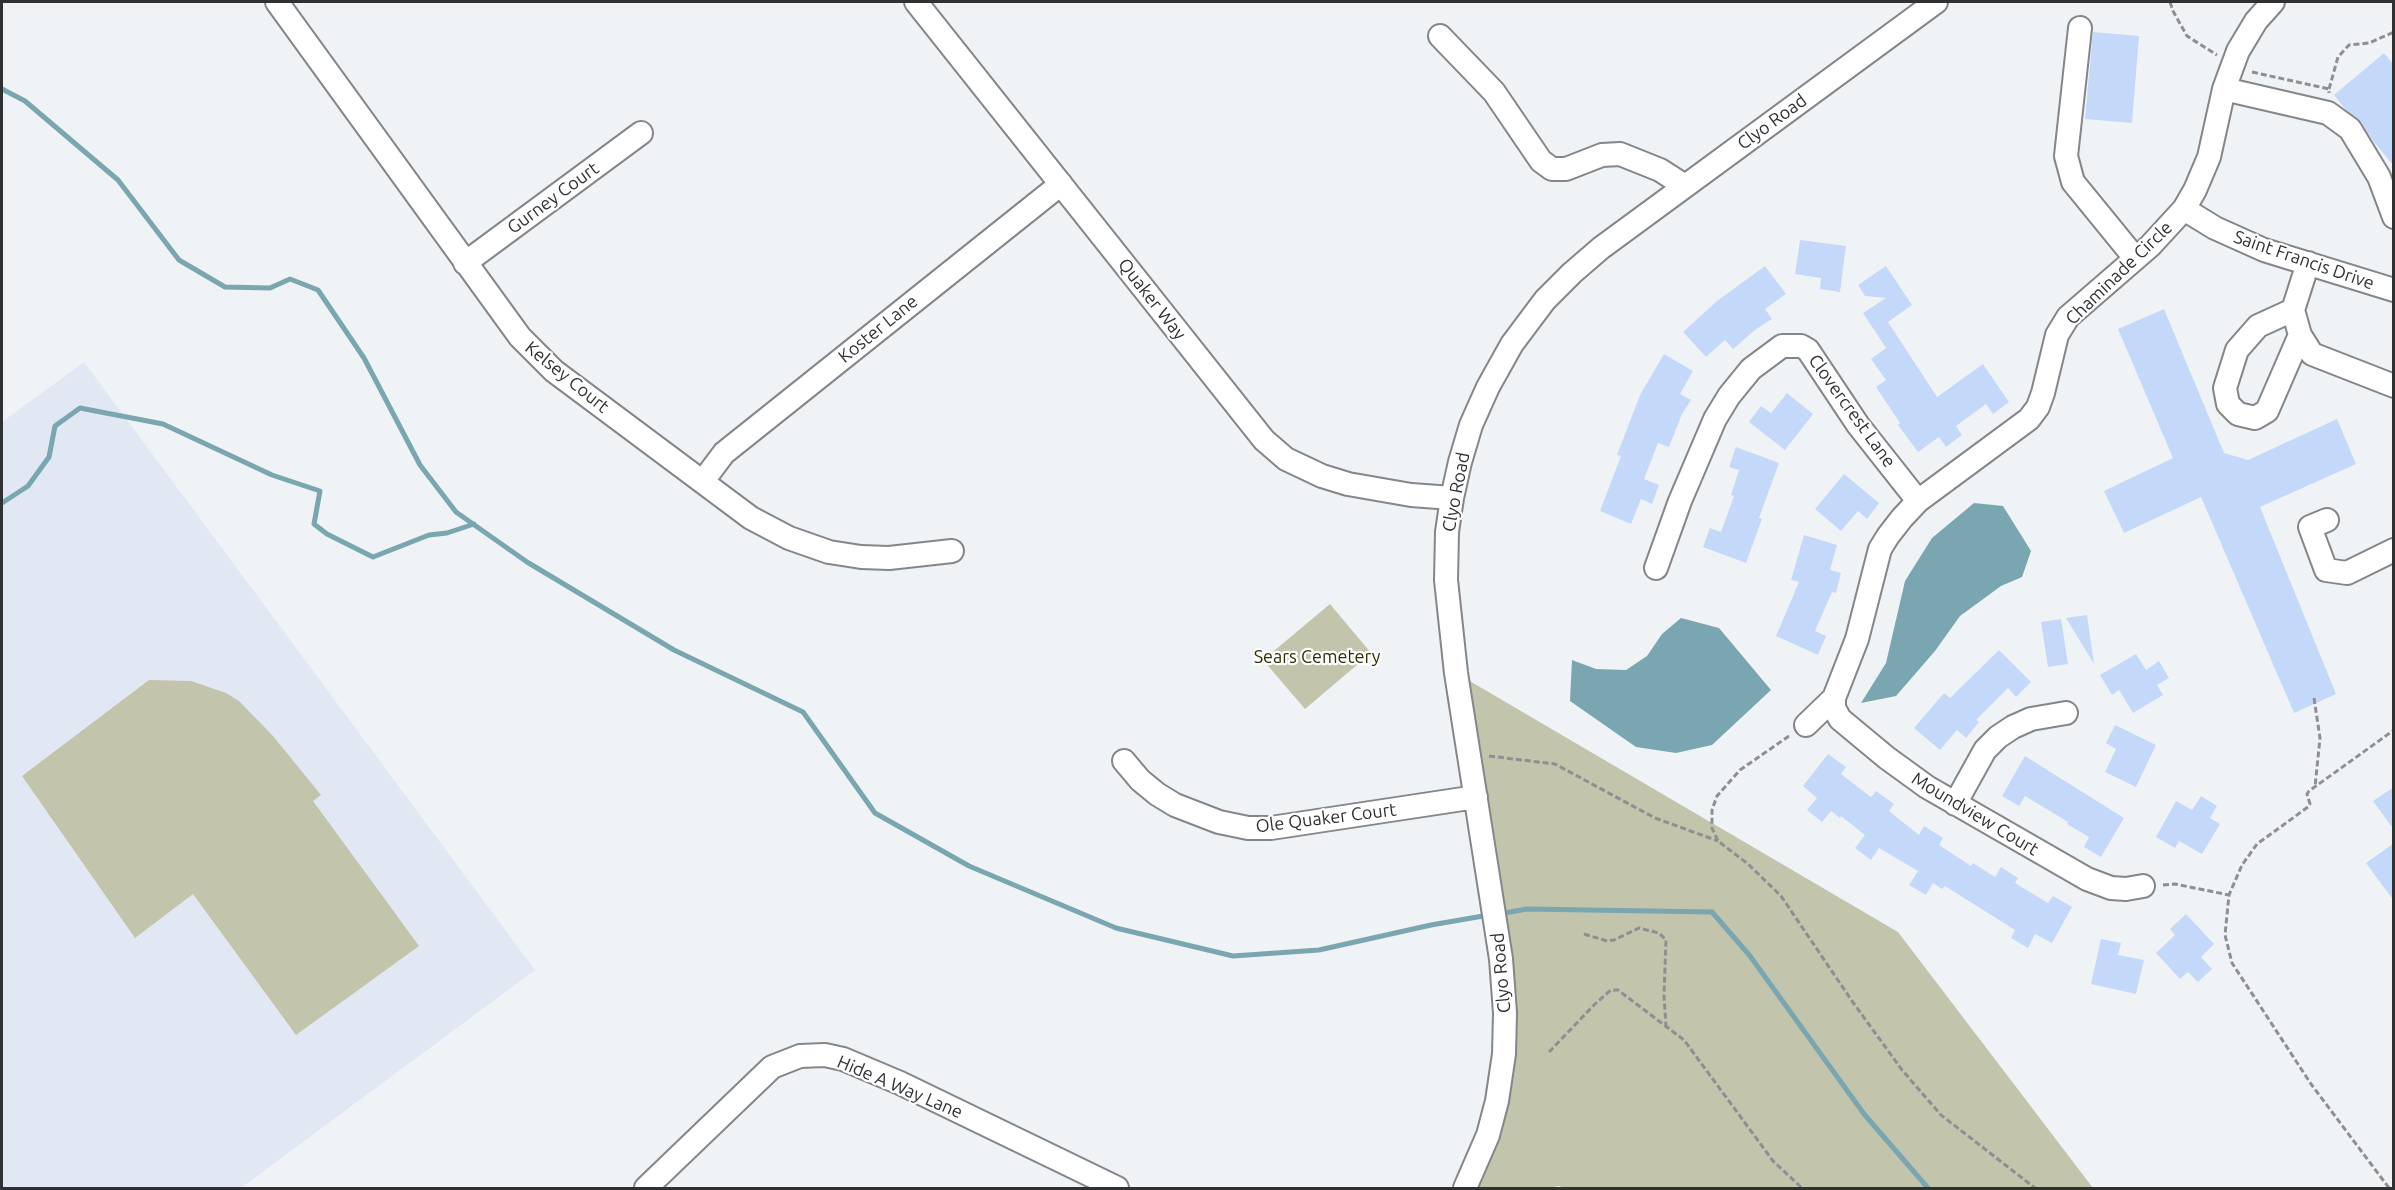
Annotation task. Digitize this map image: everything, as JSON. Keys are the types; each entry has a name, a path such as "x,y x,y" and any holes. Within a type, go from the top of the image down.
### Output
{"street":[{"name":"Kelsey Court","path":"278,2 520,338 542,361 751,518 789,538 829,552 861,557 889,558 952,551"},
{"name":"Quaker Way","path":"916,2 1264,440 1286,459 1322,477 1411,495 1452,498"},
{"name":"Clyo Road","path":"1465,1188 1488,1135 1497,1101 1504,1054 1505,1013 1501,959 1449,626 1446,580 1447,532 1452,498 1471,425 1488,387 1518,335 1545,300 1572,273 1685,186 1936,2"},
{"name":"Chaminade Circle","path":"1806,725 1834,698 1857,639 1880,549 1902,518 1918,501 2029,419 2038,407 2043,393 2056,334 2068,317 2166,230 2184,209 2209,158 2224,89 2238,51 2256,21 2273,2"},
{"path":"2080,28 2066,156 2073,182 2135,258"},
{"path":"1440,36 1494,92 1541,161 1552,169 1566,169 1602,155 1620,154 1660,170 1685,186"},
{"path":"2224,89 2328,112 2350,129 2379,177 2394,217"},
{"name":"Gurney Court","path":"465,263 641,133"},
{"name":"Koster Lane","path":"703,481 724,453 1061,184"},
{"name":"Saint Francis Drive","path":"2184,209 2215,228 2241,240 2394,290"},
{"path":"2308,263 2293,310 2300,335 2312,354 2394,386"},
{"path":"2293,310 2258,326 2237,350 2225,388 2228,404 2238,414 2254,418 2267,411 2300,335"},
{"name":"Clovercrest Lane","path":"1656,568 1680,501 1715,419 1729,396 1751,369 1782,346 1801,346 1809,350 1858,425 1918,501"},
{"path":"2327,520 2310,527 2326,570 2347,573 2394,550"},
{"name":"Moundview Court","path":"1834,698 1834,708 1840,719 1919,782 1955,804 2087,879 2111,888 2126,889 2143,886"},
{"path":"1955,804 1985,750 1998,737 2031,719 2066,713"},
{"name":"Ole Quaker Court","path":"1124,761 1156,794 1175,805 1219,822 1248,828 1271,828 1476,797"},
{"name":"Hide A Way Lane","path":"646,1188 772,1067 800,1056 825,1055 843,1059 900,1083 1117,1188"}],"path":[{"path":"2170,2 2187,36 2234,63"},
{"path":"2330,89 2338,57 2349,45 2369,44 2394,32"},
{"path":"2314,698 2320,738 2315,787"},
{"path":"1718,841 1712,828 1712,810 1717,796 1740,770 1806,725"},
{"path":"2390,1188 2311,1084 2232,963 2225,935 2229,895 2242,865 2257,844 2308,807 2310,804 2307,794 2315,787 2394,730"},
{"path":"1469,753 1555,764 1655,818 1718,841 1748,864 1781,896 1902,1070 1941,1115 2035,1188"},
{"path":"2143,886 2175,884 2229,895"},
{"path":"1584,934 1607,941 1639,928 1659,933 1666,940 1664,985 1666,1027"},
{"path":"1549,1052 1611,990 1618,990 1684,1040 1773,1161 1802,1188"}],"shaded area":[{"path":"84,362 535,970 241,1188 2,1188 2,422"}],"green space":[{"name":"Sears Cemetery","path":"1330,604 1371,653 1305,709 1263,660"},
{"path":"1456,673 1898,932 2093,1188 1564,1188 1559,1186 1465,1188 1504,1054"},
{"path":"149,680 191,681 226,693 239,701 273,736 321,795 313,801 419,946 296,1035 193,894 135,938 22,776"}],"water":[{"path":"1974,503 2003,506 2031,551 2022,577 2001,586 1960,616 1935,651 1896,696 1861,703 1886,663 1905,581 1932,538"},
{"path":"1681,618 1719,628 1771,690 1712,745 1676,753 1636,747 1570,701 1572,660 1596,669 1626,670 1647,656 1662,634"}],"building":[{"path":"2093,32 2139,36 2132,123 2085,119"},
{"path":"2384,53 2394,65 2394,166 2361,122 2346,110 2334,95"},
{"path":"1800,240 1846,246 1840,292 1820,289 1821,278 1795,274"},
{"path":"1765,266 1786,294 1765,309 1772,319 1733,349 1725,340 1706,357 1683,332 1717,301"},
{"path":"1886,266 1912,305 1888,322 1937,397 1983,364 2009,402 1993,414 1986,404 1956,426 1962,435 1946,447 1939,437 1918,452 1898,425 1900,423 1876,387 1886,380 1871,359 1886,348 1863,313 1886,298 1865,296 1858,285"},
{"path":"2164,309 2224,453 2248,460 2337,419 2356,464 2260,507 2336,694 2294,713 2201,497 2124,533 2104,491 2173,458 2118,329"},
{"path":"1664,354 1693,371 1680,394 1691,400 1682,414 1669,447 1658,443 1644,479 1659,485 1652,504 1641,499 1631,524 1600,511 1621,456 1617,455 1640,395"},
{"path":"1787,393 1813,414 1785,450 1749,422 1761,406 1771,413"},
{"path":"1736,447 1779,463 1746,563 1703,547 1710,528 1721,532 1734,496 1731,495 1739,470 1729,467"},
{"path":"1844,474 1879,503 1867,519 1858,511 1841,531 1815,509"},
{"path":"1804,535 1837,545 1830,570 1841,573 1836,593 1832,592 1815,631 1826,636 1818,655 1776,636 1799,582 1791,580"},
{"path":"2087,615 2094,664 2066,618"},
{"path":"2061,619 2068,664 2048,667 2041,622"},
{"path":"1999,650 2031,682 2016,697 2008,688 1976,720 1979,722 1966,738 1957,730 1940,750 1914,728 1944,693 1950,698"},
{"path":"2136,654 2146,670 2159,661 2169,678 2157,685 2163,695 2133,713 2119,690 2112,695 2100,675"},
{"path":"2115,725 2156,745 2136,787 2105,772 2116,749 2106,743"},
{"path":"1828,754 1846,767 1841,774 1871,797 1876,791 1894,804 1889,811 1919,835 1924,826 1943,838 1939,845 1971,866 1973,863 1995,877 2001,867 2018,878 2015,883 2048,903 2053,896 2072,907 2052,943 2035,934 2028,948 2011,938 2015,930 1945,886 1942,889 1933,883 1926,895 1909,885 1918,871 1879,848 1871,860 1855,848 1865,835 1841,816 1840,818 1831,811 1822,822 1807,810 1817,798 1803,786"},
{"path":"2025,756 2124,818 2101,857 2084,847 2089,837 2067,824 2068,822 2025,796 2019,806 2002,796"},
{"path":"2394,787 2394,830 2373,801"},
{"path":"2201,796 2217,806 2210,818 2220,824 2202,854 2179,841 2175,848 2156,837 2176,801 2192,810"},
{"path":"2394,843 2394,901 2366,863"},
{"path":"2186,914 2214,944 2201,957 2212,969 2198,982 2188,972 2180,979 2156,953 2175,935 2170,929"},
{"path":"2101,939 2121,943 2118,955 2144,960 2136,994 2091,984"}],"waterway":[{"path":"2,89 25,101 118,180 179,260 225,287 270,288 290,279 318,290 364,358 420,465 456,512 527,562 674,650 803,712 875,813 969,866 1116,928 1233,956 1319,950 1431,925 1489,915"},
{"path":"2,503 28,486 49,457 55,426 80,408 163,424 272,475 320,491 314,524 327,534 373,557 429,535 447,533 474,524"},
{"path":"1499,914 1527,909 1712,912 1750,956 1864,1114 1928,1188"}]}
